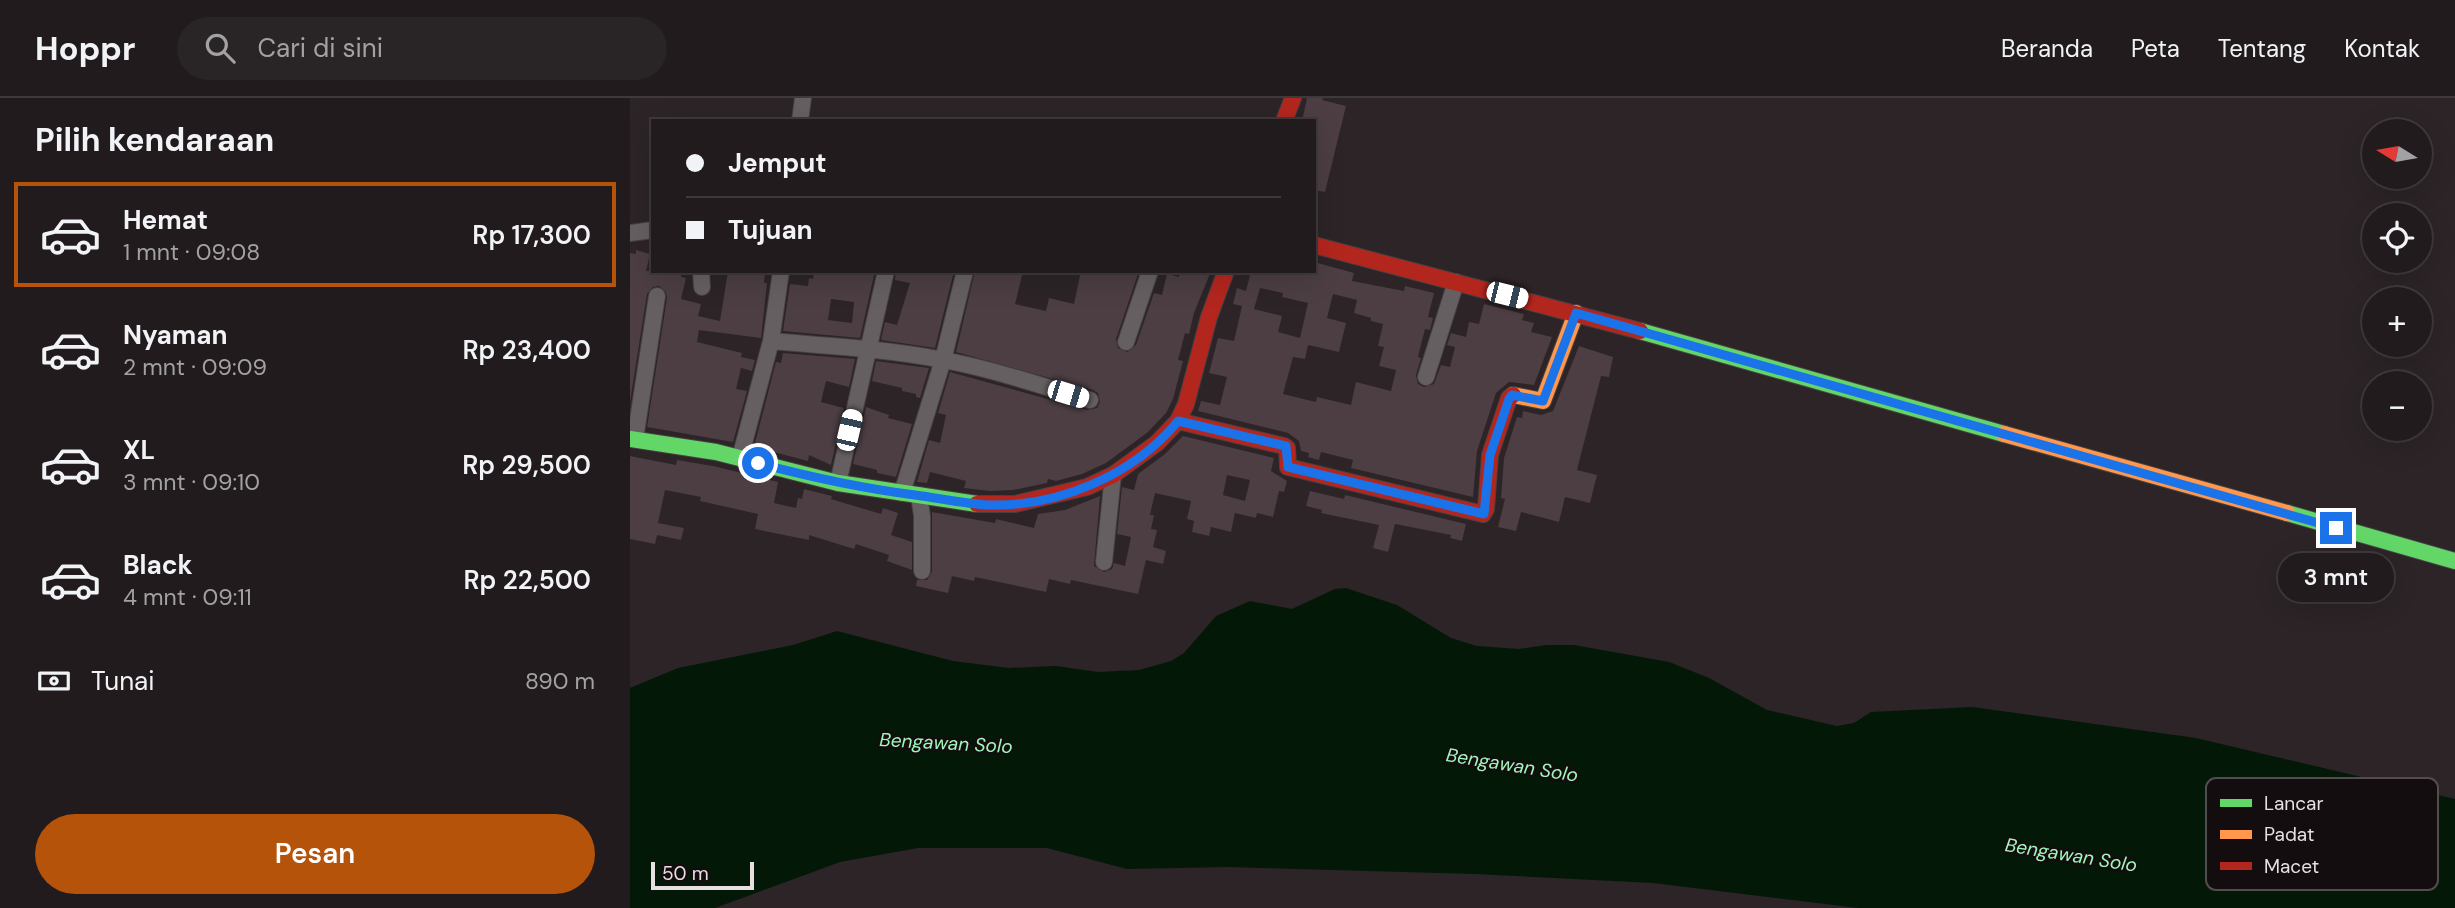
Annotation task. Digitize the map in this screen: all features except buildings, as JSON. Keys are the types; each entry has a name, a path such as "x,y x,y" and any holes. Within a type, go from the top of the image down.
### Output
{"street":[{"path":"800,119 803,98"},
{"path":"1285,119 1293,98"},
{"path":"630,233 651,230"},
{"path":"1316,246 1576,313 2455,561"},
{"path":"740,458 771,341 781,273"},
{"path":"838,484 886,273"},
{"path":"902,493 943,360 965,273"},
{"path":"1126,342 1149,273"},
{"path":"657,296 632,439 684,446 740,458 838,484 978,504 1015,504 1087,487 1113,475 1157,443 1178,421 1186,404 1209,317 1225,273"},
{"path":"1426,377 1456,282"},
{"path":"1178,421 1286,446 1288,467 1484,514 1490,455 1509,399 1512,395 1543,401 1576,313"},
{"path":"771,341 943,360 1003,374 1090,400"},
{"path":"1104,562 1113,475"},
{"path":"919,495 923,523 922,571"}],"water":[{"name":"Bengawan Solo","path":"1346,588 1397,605 1451,638 1477,646 1519,649 1574,645 1669,662 1709,678 1767,710 1837,726 1854,723 1871,712 1972,707 2196,738 2366,778 2206,778 2206,890 2438,890 2438,795 2455,799 2455,908 1858,908 1653,883 1474,874 1227,867 1127,869 1047,848 918,848 840,862 715,908 630,908 630,688 678,668 793,645 837,631 953,661 1009,668 1056,666 1098,672 1139,670 1171,661 1184,653 1216,616 1250,601 1292,609 1335,589"}],"traffic: fast":[{"path":"1640,331 2004,434"},
{"path":"630,439 716,452 838,483 977,504"},
{"path":"2287,513 2455,561"}],"traffic: slow":[{"path":"1513,395 1543,401 1576,313"},
{"path":"2004,434 2287,513"}],"traffic: jam":[{"path":"1285,119 1293,98"},
{"path":"1316,246 1640,331"},
{"path":"977,504 1015,504 1087,487 1113,475 1157,443 1178,421 1186,404 1209,317 1225,273"},
{"path":"1178,421 1284,446 1287,448 1288,467 1483,514 1486,509 1490,455 1509,398 1513,395"}],"route":[{"path":"758,463 838,484 978,504 1015,504 1087,487 1113,475 1157,443 1178,421 1286,446 1288,467 1484,514 1490,455 1510,396 1543,401 1576,313 2336,528"}]}
